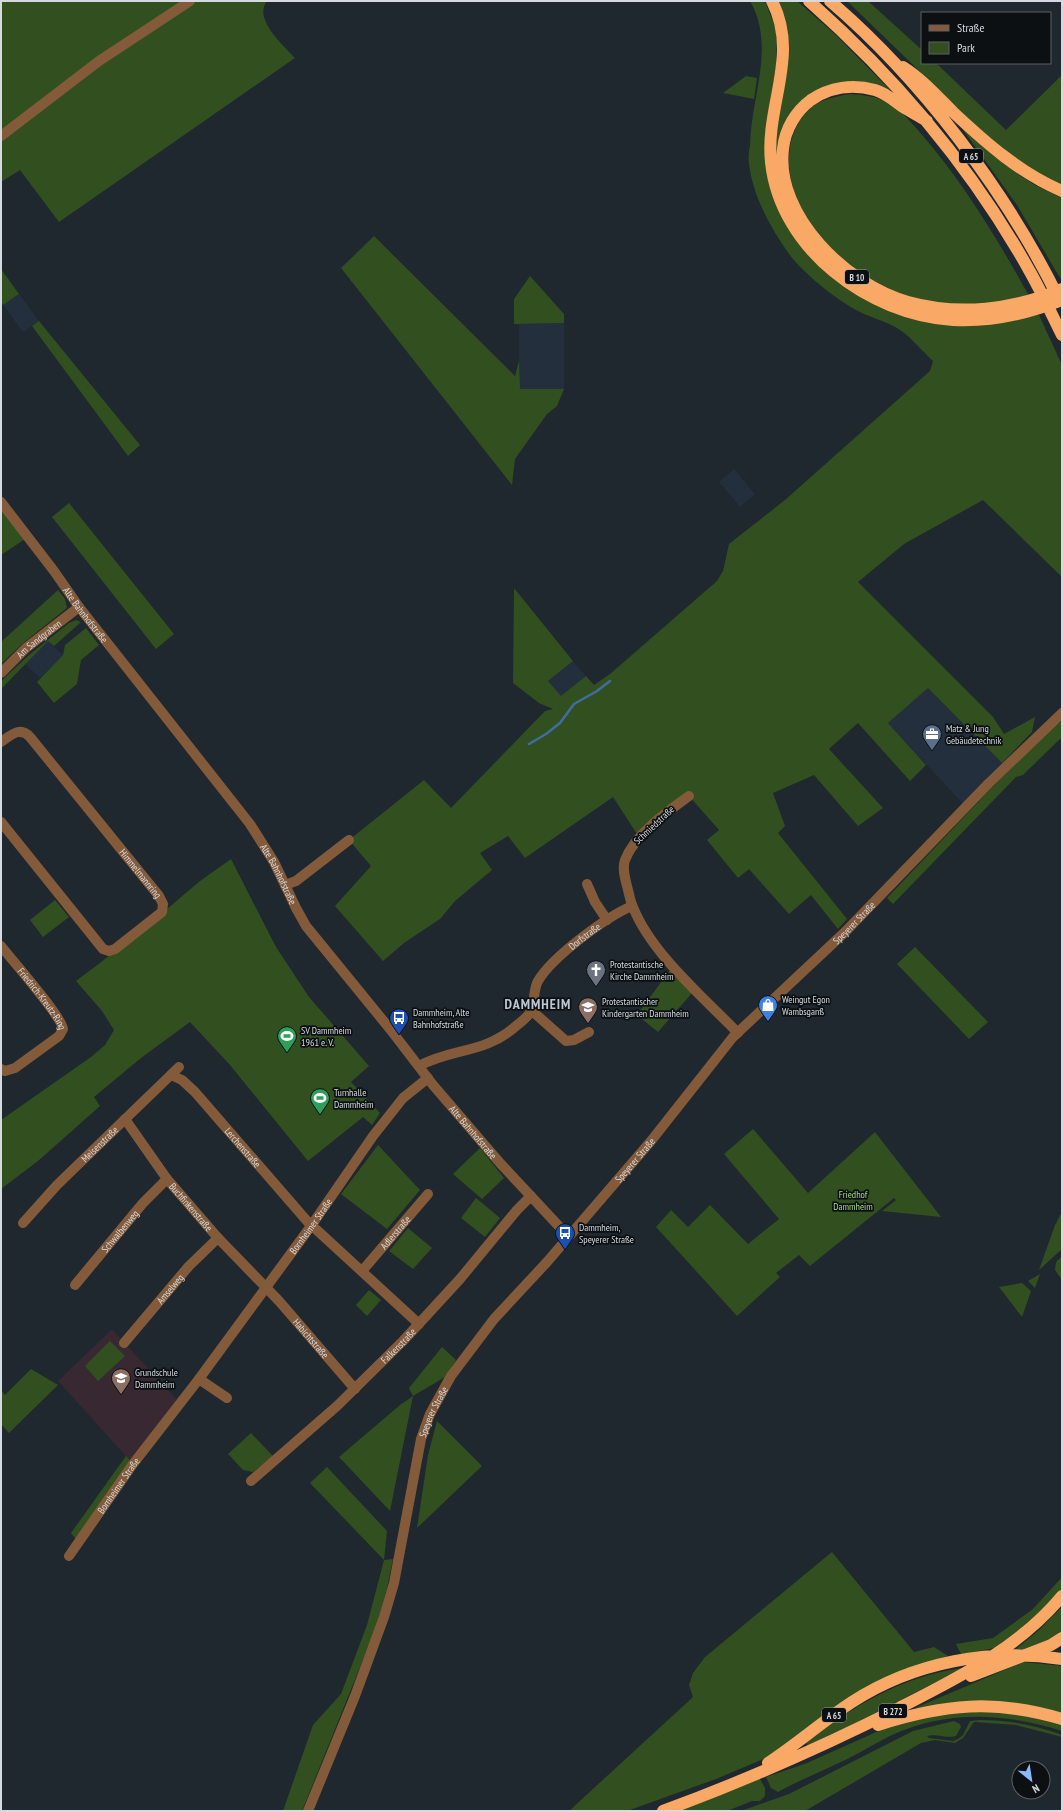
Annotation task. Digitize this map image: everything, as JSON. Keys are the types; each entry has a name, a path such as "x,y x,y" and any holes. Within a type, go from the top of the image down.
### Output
{"highway":[{"name":"B 10","path":"772,1 782,30 784,53 782,74 771,136 772,171 782,203 800,235 828,266 860,291 886,304 927,317 953,320 992,319 1016,315 1062,300"},
{"name":"A 65","path":"809,1 838,27 883,72 948,147 990,207 1028,269 1062,335"},
{"name":"A 65","path":"830,1 888,57 932,106 965,148 1006,206 1041,264 1062,305"},
{"name":"A 65","path":"888,57 915,75 970,128 1013,164 1030,176 1062,191"},
{"name":"A 65","path":"784,175 782,155 789,127 803,107 820,94 846,87 876,90 927,121"},
{"name":"B 10","path":"784,175 796,210 817,241 834,259 853,274 893,297 932,307 953,310 979,310 1013,305 1062,289"},
{"path":"939,1688 986,1661 1019,1638 1043,1617 1062,1596"},
{"path":"939,1688 1050,1645 1062,1638"},
{"name":"A 65","path":"736,1783 781,1755 833,1715 869,1692 896,1679 942,1664 983,1656 1026,1655 1062,1659"},
{"name":"B 272","path":"663,1811 736,1783 846,1734 939,1688"},
{"name":"A 65","path":"846,1734 904,1717 952,1707 986,1706 1013,1708 1062,1719"}],"street":[{"path":"1,136 98,61 190,1"},
{"name":"Alte Bahnhofstraße","path":"1,502 54,571 79,607 243,814 268,851 306,926 428,1078 568,1236"},
{"name":"Am Sandgraben","path":"1,673 26,648 79,607"},
{"name":"Speyerer Straße","path":"308,1811 355,1696 379,1631 394,1582 417,1455 430,1414 451,1376 494,1319 651,1141 738,1033 850,927 989,783 1062,713"},
{"name":"Himmelmannring","path":"1,742 18,731 24,732 30,737 159,896 163,904 162,912 115,949 109,951 103,949 1,822"},
{"name":"Schmiedstraße","path":"632,906 624,867 625,859 630,849 644,832 689,796"},
{"path":"285,884 302,876 349,840"},
{"path":"588,884 595,902 607,920"},
{"path":"632,906 642,924 667,959 688,983 738,1033"},
{"name":"Dorfstraße","path":"531,1010 537,983 546,971 580,940 607,920 632,906"},
{"name":"Friedrich-Kreutz-Ring","path":"1,946 60,1021 63,1029 59,1036 15,1068 5,1071 1,1070"},
{"path":"419,1066 428,1061 475,1049 494,1041 516,1026 531,1010 566,1041 574,1040 589,1032"},
{"name":"Meisenstraße","path":"23,1223 58,1184 179,1067"},
{"name":"Lerchenstraße","path":"171,1075 182,1080 195,1092 311,1226"},
{"name":"Bornheimer Straße","path":"69,1556 133,1464 199,1379 311,1226 391,1112 403,1098 428,1078"},
{"name":"Buchfinkenstraße","path":"125,1120 167,1179 218,1238 266,1287"},
{"name":"Schwalbenweg","path":"75,1285 143,1203 167,1179"},
{"name":"Adlerstraße","path":"362,1271 428,1194"},
{"name":"Falkenstraße","path":"251,1481 355,1389 419,1324 460,1279 517,1210 531,1196"},
{"path":"311,1226 419,1324"},
{"name":"Amselweg","path":"124,1343 189,1266 218,1238"},
{"name":"Habichtstraße","path":"266,1287 355,1389"},
{"path":"199,1379 227,1398"}],"shaded area":[{"path":"19,294 39,321 23,332 3,305"},
{"path":"564,323 564,389 519,389 519,324"},
{"path":"734,469 755,494 740,507 719,482"},
{"path":"48,641 63,655 40,678 25,664"},
{"path":"573,661 586,676 561,697 548,681"},
{"path":"928,688 1002,763 999,772 966,807 888,723"},
{"name":"Grundschule Dammheim","path":"112,1329 180,1403 133,1464 58,1381"}],"green space":[{"path":"1,1 267,1 264,8 264,16 267,24 277,39 295,58 59,222 20,170 1,182"},
{"path":"750,1 765,1 777,32 776,66 765,136 767,172 781,212 847,287 876,305 916,319 1039,315 1062,365 1062,577 983,500 904,544 858,582 993,717 1004,734 1035,717 1032,732 1002,763 928,688 888,723 926,765 910,781 858,723 829,749 883,808 858,826 814,775 773,793 785,826 778,833 847,919 838,929 811,895 789,914 749,869 738,878 707,840 719,830 689,796 639,837 613,797 525,858 508,836 480,853 492,870 455,901 440,919 404,943 383,961 335,906 371,866 349,840 424,780 451,808 545,711 553,709 539,703 513,683 514,588 573,661 548,681 561,696 586,676 594,685 610,674 717,581 723,571 729,544 785,500 930,371 933,361 904,333 892,325 864,314 844,303 804,271 789,254 763,211 754,188 749,162 751,127 762,54 758,18"},
{"path":"777,1 797,1 836,35 890,90 888,92 873,86 856,83 832,86 816,92 809,97 797,107 788,121 782,137 779,163 784,189 794,214 810,237 829,258 851,276 898,301 929,310 961,313 994,311 1026,305 1026,307 997,313 967,315 938,313 910,307 882,297 857,283 833,266 812,244 799,227 788,208 780,187 775,165 774,141 787,60 787,43"},
{"path":"847,1 868,1 921,49 921,64 937,64 1006,130 1062,75 1062,185 1044,176 1011,154 980,129"},
{"path":"746,76 757,78 754,99 723,93"},
{"path":"850,94 869,96 884,101 898,110 915,127 938,154 980,213 1029,296 978,306 919,300 889,289 867,277 837,254 820,236 803,211 796,197 789,166 789,151 799,122 810,109 818,103 826,100"},
{"path":"956,120 1004,164 1033,184 1062,198 1062,277 1060,278 1017,205"},
{"path":"374,236 515,376 519,361 520,389 564,389 557,406 547,414 515,459 512,485 341,268"},
{"path":"1,269 19,294 3,305 1,302"},
{"path":"530,276 564,314 564,323 514,324 514,299"},
{"path":"39,321 140,445 128,456 32,326"},
{"path":"1,502 28,537 1,555"},
{"path":"69,503 174,634 156,649 52,517"},
{"path":"58,590 65,599 67,608 22,644 1,664 1,642"},
{"path":"76,620 81,622 54,646 48,641 1,689 1,681 29,655 69,623"},
{"path":"86,628 99,645 81,660 77,684 54,703 37,682 63,655 65,645"},
{"path":"1062,720 1062,740 1060,739 1023,775 1016,777 893,904 887,898 1016,762"},
{"path":"231,859 276,947 309,997 369,1066 351,1082 380,1113 372,1125 363,1117 308,1161 230,1065 190,1022 141,1058 94,1097 100,1106 38,1161 1,1189 1,1120 91,1057 105,1045 114,1030 102,1011 76,981 134,937 200,881"},
{"path":"55,900 69,917 43,937 30,920"},
{"path":"915,947 988,1022 969,1039 897,964"},
{"path":"670,970 692,993 658,1032 637,1015"},
{"name":"Friedhof Dammheim","path":"753,1129 808,1193 875,1132 941,1217 882,1211 896,1200 894,1198 810,1266 799,1255 776,1273 780,1277 737,1316 656,1227 671,1210 688,1227 710,1205 748,1244 779,1219 724,1154"},
{"path":"378,1145 420,1190 387,1229 341,1194"},
{"path":"480,1148 504,1178 482,1199 453,1174"},
{"path":"476,1198 500,1218 485,1237 461,1218"},
{"path":"1062,1212 1062,1249 1039,1270 1055,1225"},
{"path":"408,1228 432,1248 413,1269 389,1251"},
{"path":"1062,1256 1062,1280 1055,1270 1056,1262"},
{"path":"1040,1274 1035,1288 1028,1281"},
{"path":"1022,1283 1031,1291 1022,1317 999,1287"},
{"path":"369,1290 381,1300 367,1316 356,1305"},
{"path":"110,1341 125,1356 98,1381 85,1366"},
{"path":"442,1347 456,1360 445,1377 413,1396 409,1388"},
{"path":"31,1369 58,1385 9,1433 1,1424 1,1390 5,1395"},
{"path":"413,1396 390,1511 339,1457 400,1405"},
{"path":"437,1421 482,1466 417,1528 428,1455"},
{"path":"251,1433 273,1456 253,1472 243,1470 228,1454"},
{"path":"126,1456 133,1464 78,1542 71,1533"},
{"path":"327,1467 387,1531 384,1560 310,1483"},
{"path":"832,1552 914,1652 934,1647 948,1656 899,1672 766,1758 716,1779 627,1811 569,1811 693,1697 689,1685 693,1673 705,1657"},
{"path":"393,1559 377,1625 302,1811 283,1811 313,1725 341,1694 367,1625 384,1560"},
{"path":"1062,1577 1062,1590 1038,1615 995,1648 961,1654 956,1644 993,1638 1033,1609"},
{"path":"1062,1607 1062,1634 1034,1649 1016,1649 1038,1631"},
{"path":"1023,1662 1062,1666 1062,1716 1053,1713 915,1708"},
{"path":"963,1668 860,1721 808,1745 806,1743 860,1705 899,1685 941,1672"},
{"path":"952,1711 1023,1714 1062,1724 1062,1731 1041,1725 998,1718 955,1718 934,1721 892,1735 848,1759 778,1792 771,1788 766,1777 807,1763 883,1729"},
{"path":"980,1720 1011,1722 1032,1726 1052,1731 1062,1735 1062,1737 1016,1725 974,1722 963,1738 955,1743 935,1740 921,1743 805,1811 741,1811 789,1794 913,1731 954,1721 960,1724 961,1727 956,1736 927,1736 929,1738 953,1741 963,1735 970,1721"},
{"path":"760,1779 765,1788 765,1796 760,1801 752,1801 727,1811 678,1811"}],"waterway":[{"path":"529,744 546,734 560,723 574,704 597,691 610,681"}],"place":[{"name":"Matz & Jung Gebäudetechnik","path":"932,751"},
{"name":"Protestantische Kirche Dammheim","path":"596,987"},
{"name":"Weingut Egon Wambsganß","path":"768,1022"},
{"name":"Protestantischer Kindergarten Dammheim","path":"588,1024"},
{"name":"Dammheim, Alte Bahnhofstraße","path":"399,1035"},
{"name":"SV Dammheim 1961 e. V.","path":"287,1053"},
{"name":"Turnhalle Dammheim","path":"320,1115"},
{"name":"Dammheim, Speyerer Straße","path":"565,1250"},
{"name":"Grundschule Dammheim","path":"121,1395"}],"district":[{"name":"DAMMHEIM","path":"538,1004"}]}
